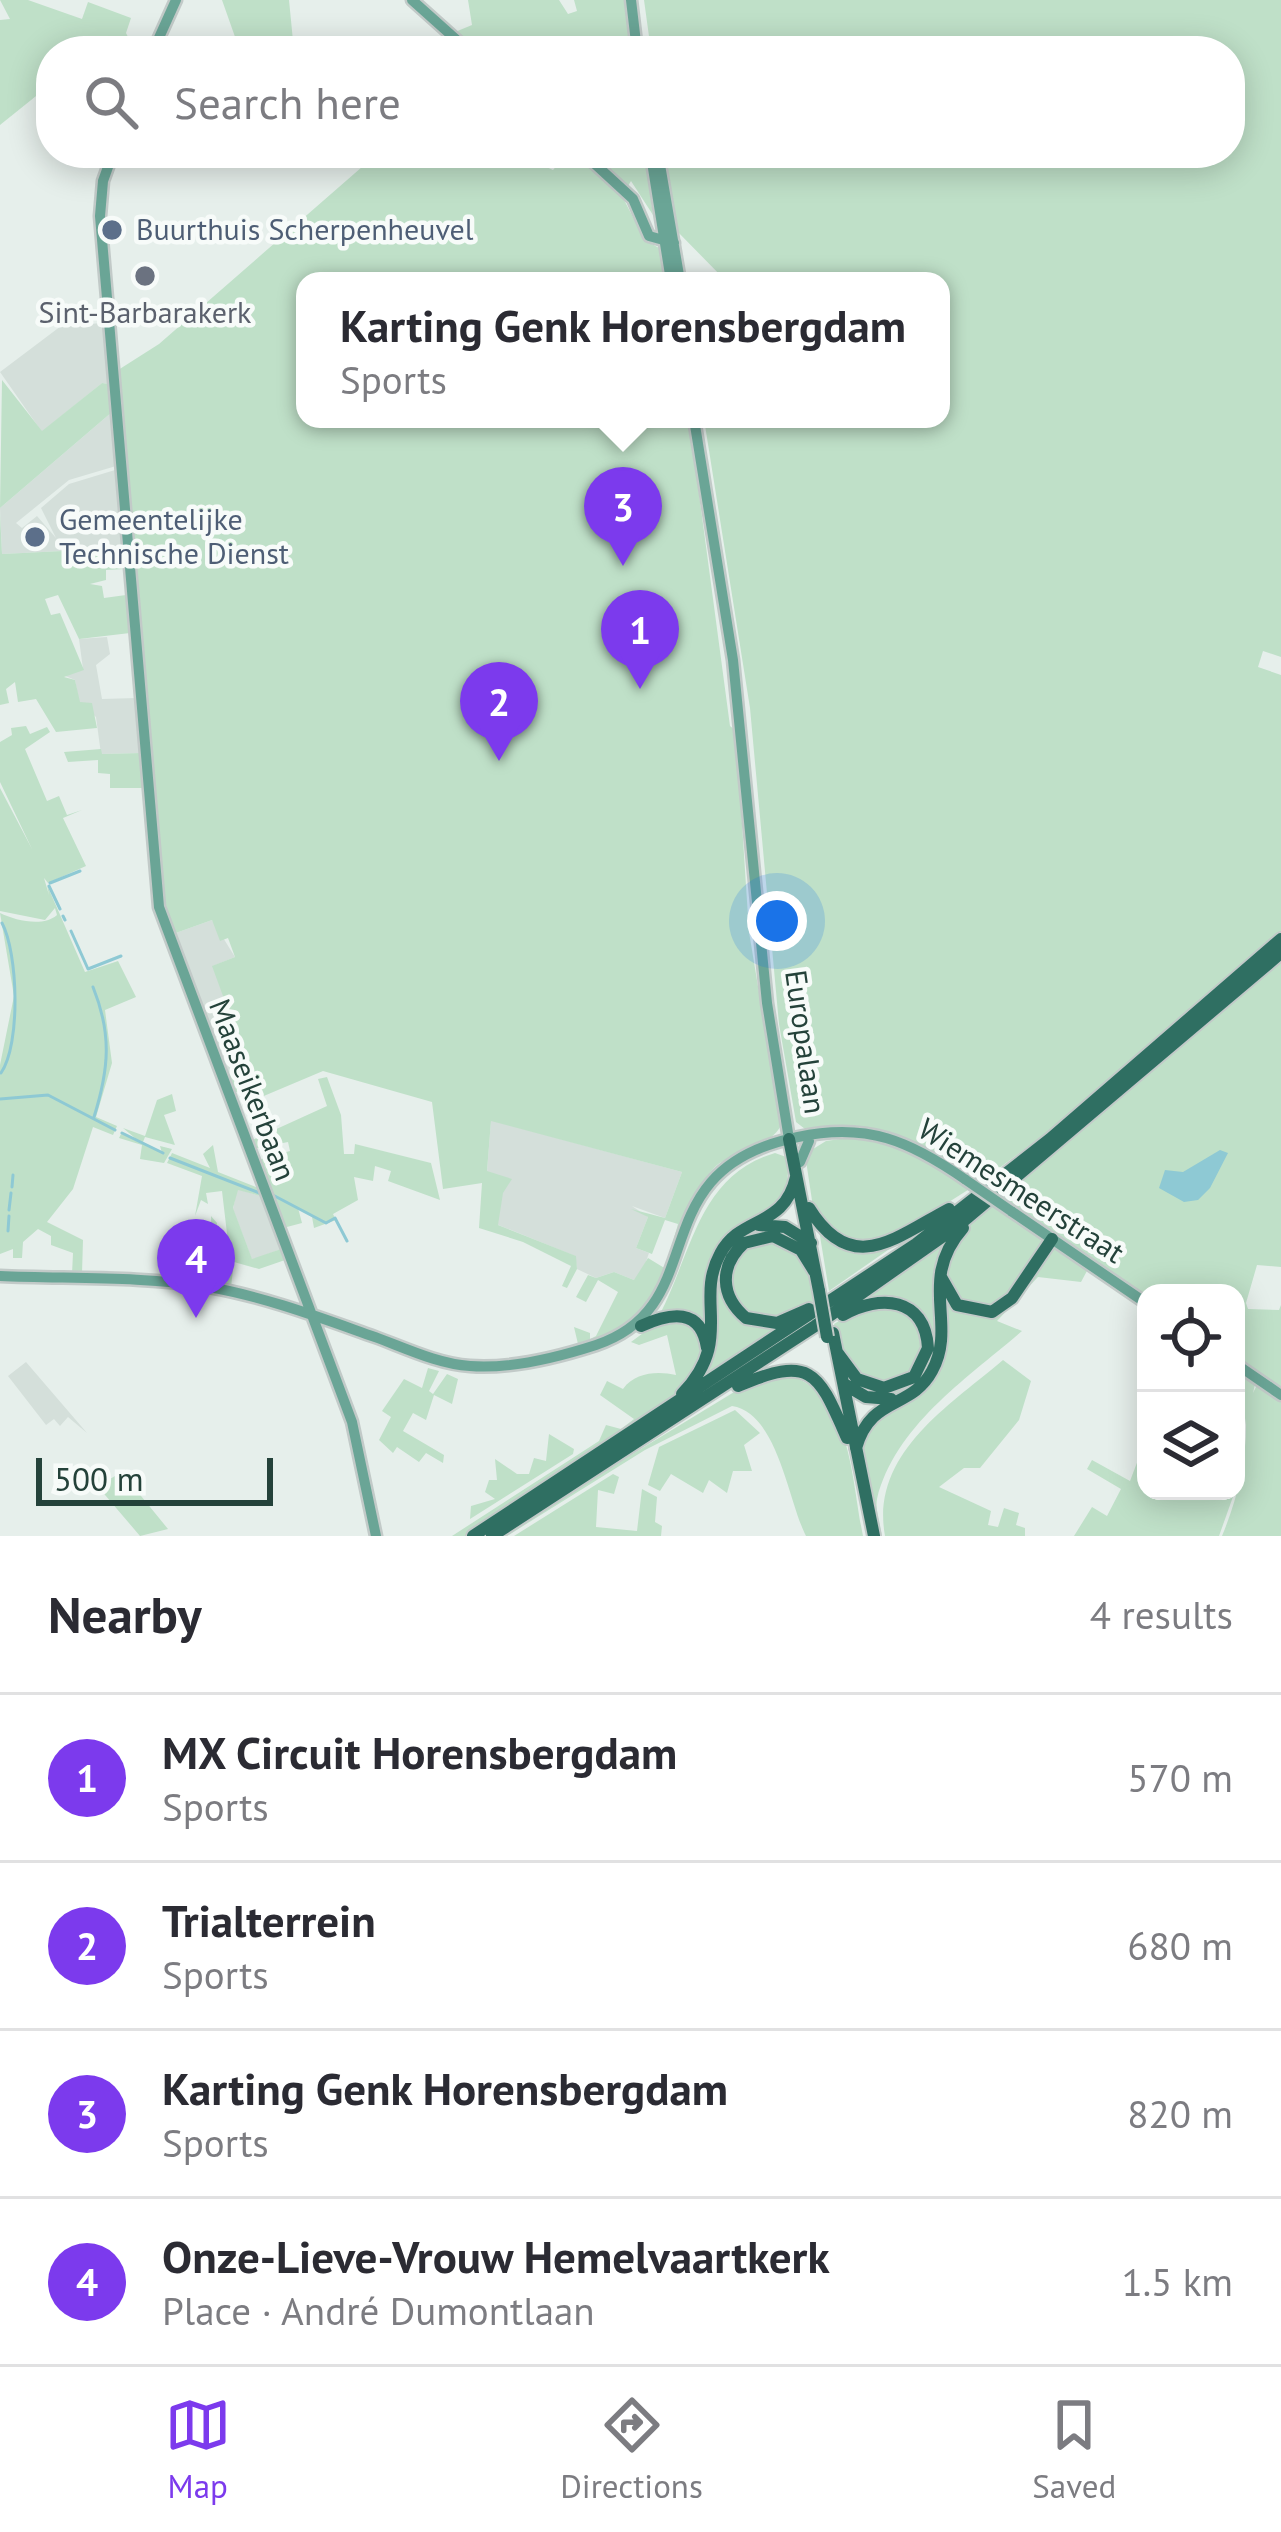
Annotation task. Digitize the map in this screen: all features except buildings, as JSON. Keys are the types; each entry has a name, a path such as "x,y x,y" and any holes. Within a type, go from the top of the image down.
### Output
{"highway":[{"path":"473,1536 898,1257 1050,1139 1281,939"},
{"path":"492,1536 869,1289 988,1202 1281,952"},
{"path":"814,1271 793,1244 763,1236 736,1251 724,1282 732,1304 746,1318 766,1324 789,1320 1050,1139"},
{"name":"Europalaan","path":"792,1141 814,1271 822,1289"},
{"name":"Europalaan","path":"792,1141 809,1208 835,1371 870,1536"},
{"path":"649,1422 691,1385 707,1357 714,1330 716,1260 729,1240 781,1210 796,1177"},
{"path":"852,1443 867,1419 922,1384 938,1358 936,1289 941,1263 957,1234 988,1202"},
{"path":"809,1208 827,1233 866,1247 896,1240 949,1209"},
{"path":"752,1226 784,1227 809,1241 818,1254"},
{"path":"941,1263 942,1284 953,1303 969,1312 992,1312 1012,1298 1052,1239"},
{"path":"640,1440 738,1386 844,1315 879,1300 899,1303 914,1313 928,1343 914,1377 884,1388 857,1378 837,1352"},
{"path":"641,1326 668,1314 687,1317 702,1329 707,1357"},
{"name":"Europalaan","path":"830,1335 844,1384 852,1443"},
{"path":"738,1386 777,1371 810,1376 833,1398 852,1443"},
{"path":"835,1371 844,1384 872,1399 898,1398"}],"main road":[{"path":"160,36 176,0"},
{"path":"412,0 452,36"},
{"path":"634,0 639,36"},
{"name":"Maaseikerbaan","path":"108,168 100,216 157,880 165,925 356,1433 376,1536"},
{"path":"599,168 632,199 645,226 667,241"},
{"path":"655,168 660,216 674,272"},
{"path":"656,168 667,241"},
{"path":"645,226 655,228 660,216"},
{"name":"Europalaan","path":"698,428 749,731 773,996 792,1141"},
{"name":"Wiemesmeerstraat","path":"313,1318 468,1366 505,1364 603,1342 631,1327 660,1293 691,1212 715,1174 739,1154 865,1131 908,1143 1137,1297"},
{"name":"Wiemesmeerstraat","path":"313,1318 435,1365 479,1373 592,1353 641,1326 670,1289 711,1189 736,1163 792,1141"},
{"path":"0,1279 202,1293 313,1318"},
{"path":"0,1279 208,1287 313,1318"},
{"path":"294,1310 304,1297"},
{"path":"323,1345 332,1329"},
{"path":"1245,1370 1281,1395"}],"shaded area":[{"path":"103,323 109,384 102,383 42,432 0,372 61,326"},
{"path":"112,412 116,466 69,480 16,523 22,528 37,516 56,538 41,508 69,484 115,470 122,548 2,554 0,508"},
{"path":"107,637 110,654 96,665 102,699 136,698 141,753 101,754 96,717 79,702 75,680 63,675 83,669 79,639"},
{"path":"212,920 235,957 213,966 249,1067 227,1076 173,934"},
{"path":"491,1120 682,1172 665,1218 632,1206 648,1217 636,1248 649,1253 641,1276 634,1280 614,1272 596,1278 577,1269 575,1256 496,1224 487,1172"},
{"path":"237,1189 264,1197 284,1248 252,1260 233,1209"},
{"path":"26,1362 87,1433 68,1417 60,1426 54,1419 46,1425 8,1376"}],"green space":[{"path":"0,0 28,0 82,19 88,2 131,18 128,36 36,36 36,96 0,125 0,20 10,19"},
{"path":"222,0 289,0 293,36 235,36"},
{"path":"468,0 559,0 568,14 577,11 574,0 626,0 631,36 460,36 455,32 472,25"},
{"path":"644,0 1281,0 1281,657 1263,651 1258,667 1281,675 1281,932 1081,1107 978,1184 898,1138 856,1129 805,1129 796,1122 779,1024 750,708 705,428 950,428 950,272 717,272 675,229 666,168 1245,168 1245,36 649,36"},
{"path":"361,168 647,168 653,215 631,181 622,196 645,240 659,248 665,272 296,272 296,428 690,428 730,726 736,731 749,932 781,1125 769,1139 715,1167 706,1177 668,1259 678,1224 665,1220 652,1254 636,1248 648,1217 631,1209 665,1218 682,1172 491,1121 487,1171 512,1179 503,1193 498,1225 576,1256 577,1269 567,1288 562,1286 571,1266 523,1242 479,1228 482,1183 443,1189 432,1102 323,1071 259,1098 254,1085 234,1093 227,1076 249,1067 212,966 235,957 228,938 220,941 212,920 173,934 164,897 115,372 159,344"},
{"path":"2,380 42,431 102,383 109,384 112,412 0,508"},
{"path":"120,503 125,569 106,570 106,580 90,584 102,586 104,598 126,595 130,633 79,639 58,595 45,599 51,615 60,613 84,670 64,677 75,680 80,702 92,703 97,728 56,732 36,699 18,702 15,682 6,689 9,703 0,705 0,513 2,554 123,548"},
{"path":"26,726 30,734 47,727 50,732 25,749 47,801 59,796 67,815 82,810 63,818 86,866 48,883 44,878 49,895 47,885 85,972 118,961 136,997 105,1010 112,1063 96,1117 117,1126 113,1135 93,1127 73,1189 47,1222 83,1240 82,1274 72,1274 73,1253 51,1245 51,1236 38,1229 23,1242 22,1258 13,1258 13,1249 0,1254 0,1065 14,996 0,913 30,921 45,921 57,915 55,908 45,920 0,911 0,788 32,849 0,782 0,742 12,735 11,728"},
{"path":"101,749 102,754 141,753 144,788 110,788 110,774 98,773 98,760 68,762 64,752"},
{"path":"1281,958 1281,1267 1257,1265 1246,1303 1248,1309 1279,1310 1281,1305 1281,1390 1245,1365 1245,1284 1137,1284 1137,1294 1001,1200"},
{"path":"327,1077 341,1115 344,1154 354,1154 355,1144 431,1163 440,1200 388,1181 391,1171 375,1166 373,1181 354,1177 358,1200 333,1214 336,1220 314,1228 312,1217 298,1208 302,1223 283,1228 258,1160 290,1151 288,1142 253,1149 250,1141 327,1106 318,1079"},
{"path":"172,1094 176,1111 164,1115 175,1145 145,1137 143,1142 162,1153 160,1146 172,1149 164,1163 140,1159 142,1145 119,1138 121,1134 135,1138 123,1128 145,1136 157,1100"},
{"path":"868,1135 904,1144 971,1188 884,1243 842,1240 813,1207 805,1154 826,1141"},
{"path":"213,1145 218,1172 261,1189 264,1197 238,1190 233,1208 252,1259 284,1248 288,1259 259,1269 234,1262 231,1287 224,1285 225,1260 217,1258 217,1284 202,1282 205,1251 212,1250 211,1216 217,1223 216,1241 228,1242 222,1191 206,1193 208,1204 201,1200 195,1216 202,1176 167,1163 172,1153 210,1168 203,1154"},
{"path":"775,1153 789,1158 786,1199 723,1242 711,1323 703,1329 660,1314 714,1197 729,1179"},
{"path":"994,1205 1040,1237 1042,1246 1011,1295 992,1308 961,1305 945,1285 950,1260 966,1230"},
{"path":"755,1228 797,1234 808,1255 766,1234 729,1256 733,1308 785,1323 693,1385 704,1370 724,1249"},
{"path":"819,1230 850,1247 911,1234 829,1291"},
{"path":"948,1238 934,1284 936,1350 924,1378 915,1387 891,1394 849,1386 845,1368 886,1391 926,1361 916,1311 857,1305"},
{"path":"767,1239 802,1261 816,1300 781,1319 750,1317 728,1289 738,1256"},
{"path":"1052,1248 1088,1269 1081,1282 1038,1277 997,1321 1022,1331 936,1404 900,1448 877,1499 882,1536 878,1536 862,1449 865,1430 934,1373 939,1286 960,1311 994,1315"},
{"path":"648,1258 666,1269 651,1296 619,1329 578,1344 574,1327 590,1333 590,1339 596,1336 618,1292 598,1280 586,1302 576,1297 588,1275 596,1278 614,1272 634,1280"},
{"path":"885,1303 912,1313 925,1338 916,1370 894,1385 860,1379 841,1352 834,1324 861,1308"},
{"path":"662,1319 694,1325 704,1354 681,1391 466,1536 452,1536 599,1441 606,1425 621,1429 634,1419 600,1395 607,1381 623,1389 647,1374 676,1375 667,1335 639,1345 631,1342"},
{"path":"1003,1360 1031,1381 1019,1420 980,1468 964,1468 939,1487 991,1511 988,1525 998,1527 1004,1508 1019,1513 1016,1525 1025,1528 1025,1536 885,1536 884,1507 902,1456 938,1414"},
{"path":"428,1368 439,1371 429,1391 433,1394 447,1374 458,1379 452,1404 434,1395 426,1420 413,1413 403,1431 444,1455 443,1463 426,1453 419,1462 397,1447 393,1453 379,1440 391,1417 382,1411 404,1379 422,1388"},
{"path":"1245,1373 1256,1380 1253,1393 1257,1385 1281,1397 1281,1536 1222,1536 1235,1500 1245,1500 1246,1418 1245,1425"},
{"path":"784,1374 806,1383 836,1417 851,1463 863,1536 806,1536 771,1441 748,1412 732,1406 645,1450 507,1536 498,1536 744,1386"},
{"path":"735,1410 760,1433 744,1445 752,1471 733,1471 727,1493 709,1480 703,1493 671,1474 660,1491 648,1485 659,1447"},
{"path":"549,1434 574,1449 573,1454 470,1519 471,1506 495,1499 485,1492 489,1480 497,1480 495,1459 517,1474 529,1474 534,1458 546,1461"},
{"path":"1092,1460 1130,1481 1137,1463 1137,1500 1232,1500 1219,1536 1074,1536 1092,1507 1107,1516 1121,1489 1087,1469"},
{"path":"99,1465 110,1479 115,1476 122,1484 128,1480 168,1529 140,1536 88,1475"},
{"path":"613,1474 619,1477 614,1494 598,1490 596,1527 637,1531 642,1489 657,1497 655,1522 662,1526 661,1536 514,1536"}],"water":[{"path":"1220,1150 1228,1153 1210,1188 1198,1200 1184,1202 1159,1188 1165,1170 1183,1172"}],"waterway":[{"path":"50,883 80,871"},
{"path":"49,886 60,909"},
{"path":"63,916 65,920"},
{"path":"1,1073 12,1042 15,998 2,923"},
{"path":"71,931 88,969 121,956"},
{"path":"93,987 106,1052 94,1117"},
{"path":"0,1099 48,1095 115,1130"},
{"path":"122,1133 163,1153"},
{"path":"170,1158 262,1194"},
{"path":"12,1187 13,1175"},
{"path":"9,1210 11,1193"},
{"path":"269,1193 326,1223 335,1218 347,1241"},
{"path":"8,1231 9,1216"}],"place":[{"name":"Buurthuis Scherpenheuvel","path":"112,230"},
{"name":"Sint-Barbarakerk","path":"145,276"},
{"name":"Gemeentelijke Technische Dienst","path":"35,537"},
{"name":"Karting Genk Horensbergdam","path":"623,566"},
{"name":"MX Circuit Horensbergdam","path":"640,689"},
{"name":"Trialterrein","path":"499,761"},
{"name":"Onze-Lieve-Vrouw Hemelvaartkerk","path":"196,1318"}]}
